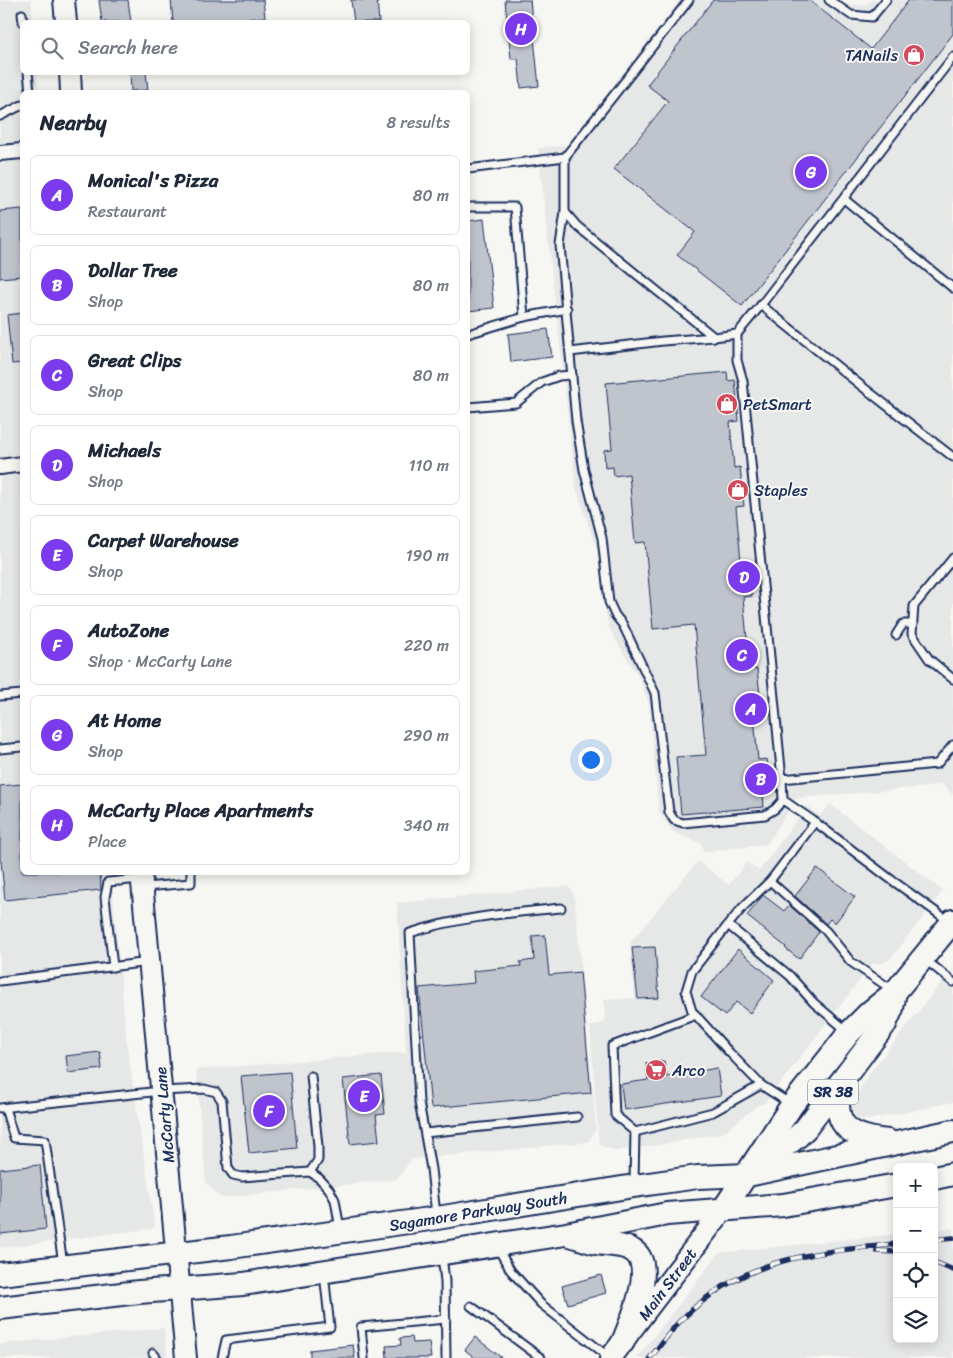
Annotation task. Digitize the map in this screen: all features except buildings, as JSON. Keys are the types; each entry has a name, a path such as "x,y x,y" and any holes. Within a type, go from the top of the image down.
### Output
{"main road":[{"path":"64,0 66,20"},
{"path":"70,75 71,90"},
{"name":"McCarty Lane","path":"141,880 186,1358"},
{"name":"SR 38","path":"724,1210 792,1105 850,1033 870,1012 895,992 952,922"},
{"name":"SR 38","path":"748,1175 802,1132 885,1024 892,1008 895,992"},
{"path":"842,1081 837,1108 845,1127 851,1133 864,1137 904,1141"},
{"name":"Sagamore Parkway South","path":"0,1274 177,1255 437,1218 698,1177 748,1175 953,1131"},
{"path":"938,1177 953,1174"},
{"path":"0,1308 139,1292 243,1284 566,1234 667,1214 783,1205 893,1185"},
{"name":"Main Street","path":"614,1353 724,1210"},
{"path":"566,1234 596,1243 622,1246 632,1250 639,1256 644,1269 642,1289 614,1353"}],"street":[{"path":"0,153 20,151"},
{"path":"0,467 20,464"}],"lane":[{"path":"689,0 565,157 565,212 560,245 576,421 584,470 602,538 609,602 615,615 623,625 655,693 668,812 674,820 683,823 765,815 775,809 783,800 743,381 737,360 737,334 953,57"},
{"path":"829,0 851,16 872,17 886,0"},
{"path":"22,14 22,20"},
{"path":"28,75 30,90"},
{"path":"0,116 20,107"},
{"path":"470,169 565,157"},
{"path":"844,199 953,288"},
{"path":"470,207 516,207 524,317"},
{"path":"565,212 577,226 714,337"},
{"path":"761,305 953,457"},
{"path":"470,333 524,317 567,309"},
{"path":"570,352 737,334"},
{"path":"470,407 516,403 542,382 559,376 572,375"},
{"path":"953,558 914,606 912,634 929,659 953,679"},
{"path":"896,635 903,624 913,624"},
{"path":"0,696 20,694"},
{"path":"782,779 937,764 953,745"},
{"path":"0,749 20,747"},
{"path":"783,800 952,922"},
{"path":"792,1105 761,1085 692,1011 686,991 692,971 743,907 770,881 815,822"},
{"path":"114,967 105,896 108,882 141,880 192,883 191,875"},
{"path":"770,881 826,931 851,962 895,992"},
{"path":"437,1218 419,1102 410,933 433,925 561,908"},
{"path":"728,925 790,976 814,1003 850,1033"},
{"path":"923,957 953,982"},
{"path":"0,981 149,962"},
{"path":"635,1132 615,1115 612,1046 696,1015"},
{"path":"310,1172 318,1160 311,1076"},
{"path":"635,1132 713,1112 761,1085"},
{"path":"63,1267 45,1140 14,1138 3,1108 161,1091 204,1089 216,1092 222,1101 228,1168 233,1175 242,1177 310,1172 320,1179 332,1194 335,1200 341,1232"},
{"path":"425,1133 577,1117"},
{"path":"634,1186 635,1132"},
{"path":"496,1245 511,1271 541,1304 614,1353"},
{"path":"442,1253 445,1281 446,1358"},
{"path":"222,1358 226,1340 330,1327 324,1271"},
{"path":"471,1306 541,1358"},
{"path":"364,1358 361,1327 446,1319"}],"shaded area":[{"path":"0,0 31,0 33,20 20,20 20,75 37,75 39,90 20,90 20,875 111,875 127,1046 155,1228 0,1248"},
{"path":"680,0 840,0 846,5 865,5 872,0 953,0 953,795 941,783 928,787 797,798 767,844 704,852 701,843 673,832 659,812 649,704 640,679 608,625 597,550 576,488 538,148 568,145"},
{"path":"830,804 943,891 892,957 884,963 873,963 765,1103 758,1105 723,1133 615,1151 599,1145 590,1027 605,1022 604,1000 635,998 630,943 698,861 729,885 747,862 759,871 807,806 820,816"},
{"path":"568,886 572,891 575,902 596,1128 588,1142 412,1159 397,1179 221,1198 206,1183 196,1070 406,1052 397,903"},
{"path":"953,968 953,1102 868,1120 857,1118 850,1106 869,1074"},
{"path":"953,1228 953,1358 637,1358 719,1253 893,1234 893,1343 938,1343 938,1230"},
{"path":"164,1328 167,1358 0,1358 0,1344"}],"railway":[{"path":"938,1240 953,1238"},
{"path":"650,1358 682,1319 706,1298 731,1282 756,1270 782,1261 809,1255 893,1244"},
{"path":"877,1251 893,1252"},
{"path":"938,1264 953,1270"}],"place":[{"name":"McCarty Place Apartments","path":"521,29"},
{"name":"TANails","path":"914,55"},
{"name":"At Home","path":"811,172"},
{"name":"PetSmart","path":"727,404"},
{"name":"Staples","path":"738,490"},
{"name":"Michaels","path":"744,577"},
{"name":"Great Clips","path":"742,655"},
{"name":"Monical's Pizza","path":"751,709"},
{"name":"Dollar Tree","path":"761,779"},
{"name":"Arco","path":"656,1070"},
{"name":"Carpet Warehouse","path":"364,1096"},
{"name":"AutoZone","path":"269,1111"}]}
